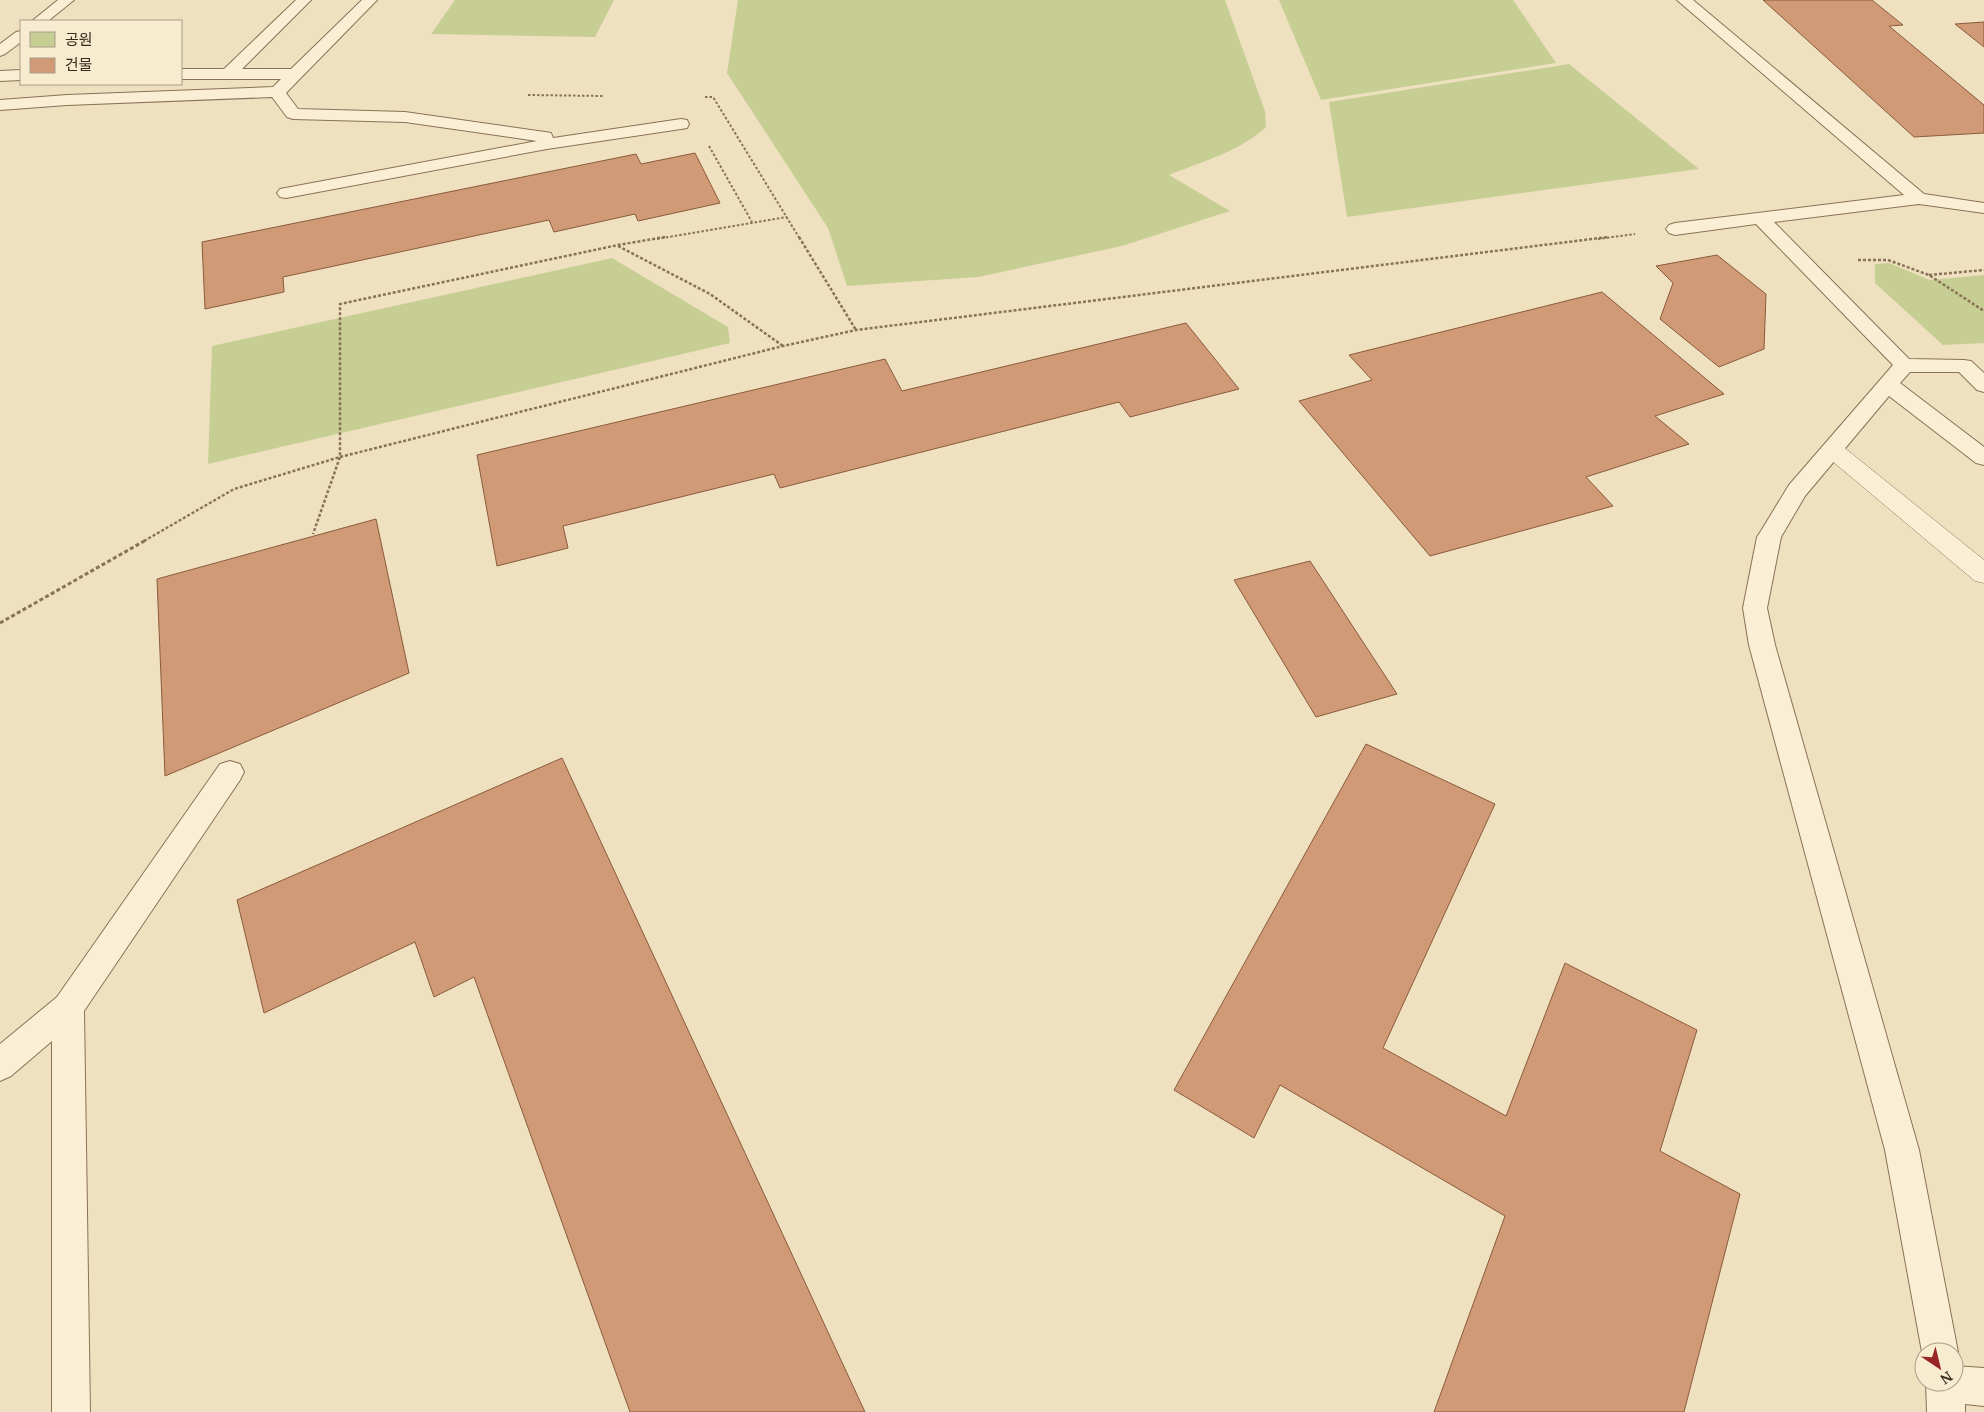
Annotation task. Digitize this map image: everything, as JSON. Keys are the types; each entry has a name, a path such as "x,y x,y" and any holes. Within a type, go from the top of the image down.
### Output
{"street":[{"path":"1833,450 1984,574"}],"lane":[{"path":"40,20 67,0"},
{"path":"228,74 304,0"},
{"path":"0,105 67,100 277,92 370,0"},
{"path":"1684,0 1919,199"},
{"path":"0,51 20,36"},
{"path":"182,74 296,74"},
{"path":"0,76 20,75"},
{"path":"277,92 293,114 405,117 571,140"},
{"path":"286,193 571,140 681,124"},
{"path":"1675,229 1919,199 1984,208"},
{"path":"1760,218 1800,261 1904,365 1964,366 1984,385"},
{"path":"1904,365 1797,491 1769,537 1755,608 1762,645 1902,1150 1937,1342"},
{"path":"1888,386 1984,458"},
{"path":"0,1064 68,1006 230,772"},
{"path":"68,1006 71,1412"},
{"path":"1964,1384 1984,1387"}],"path":[{"path":"707,143 752,222"},
{"path":"313,534 340,457 340,304 618,245 787,216 856,330"},
{"path":"0,623 234,489 340,457 783,346 856,330 1675,229"},
{"path":"618,245 710,294 783,346"},
{"path":"1800,261 1888,260 1929,275 1984,311"},
{"path":"1929,275 1984,270"}],"green space":[{"path":"455,0 614,0 595,37 431,34"},
{"path":"738,0 1225,0 1265,111 1266,127 1255,136 1232,149 1169,175 1230,211 1122,246 978,277 847,286 828,228 727,73"},
{"path":"1279,0 1513,0 1556,63 1321,100"},
{"path":"1569,64 1699,169 1347,217 1329,102"},
{"path":"612,258 728,327 730,343 208,464 212,346"},
{"path":"1889,263 1930,280 1984,275 1984,343 1943,345 1875,283 1875,264"}],"building":[{"path":"1763,0 1872,0 1903,25 1889,26 1984,105 1984,133 1914,137"},
{"path":"1984,22 1984,47 1955,24"},
{"path":"695,153 720,203 638,221 635,214 554,232 549,220 283,277 284,292 205,309 202,242 636,154 641,164"},
{"path":"1717,255 1766,294 1764,349 1719,367 1660,319 1673,283 1656,266"},
{"path":"1602,292 1724,394 1655,416 1689,444 1586,477 1613,506 1430,556 1299,401 1372,380 1349,355"},
{"path":"1186,323 1239,389 1130,417 1119,402 780,488 774,474 563,526 568,548 497,566 477,455 885,359 902,391"},
{"path":"376,519 409,673 165,776 157,579"},
{"path":"1310,561 1397,694 1316,717 1234,580"},
{"path":"1366,744 1495,804 1383,1048 1506,1116 1565,963 1697,1030 1660,1151 1740,1194 1684,1412 1434,1412 1505,1216 1280,1085 1254,1138 1174,1090"},
{"path":"562,758 865,1412 630,1412 474,977 434,997 415,942 264,1013 237,900"}]}
